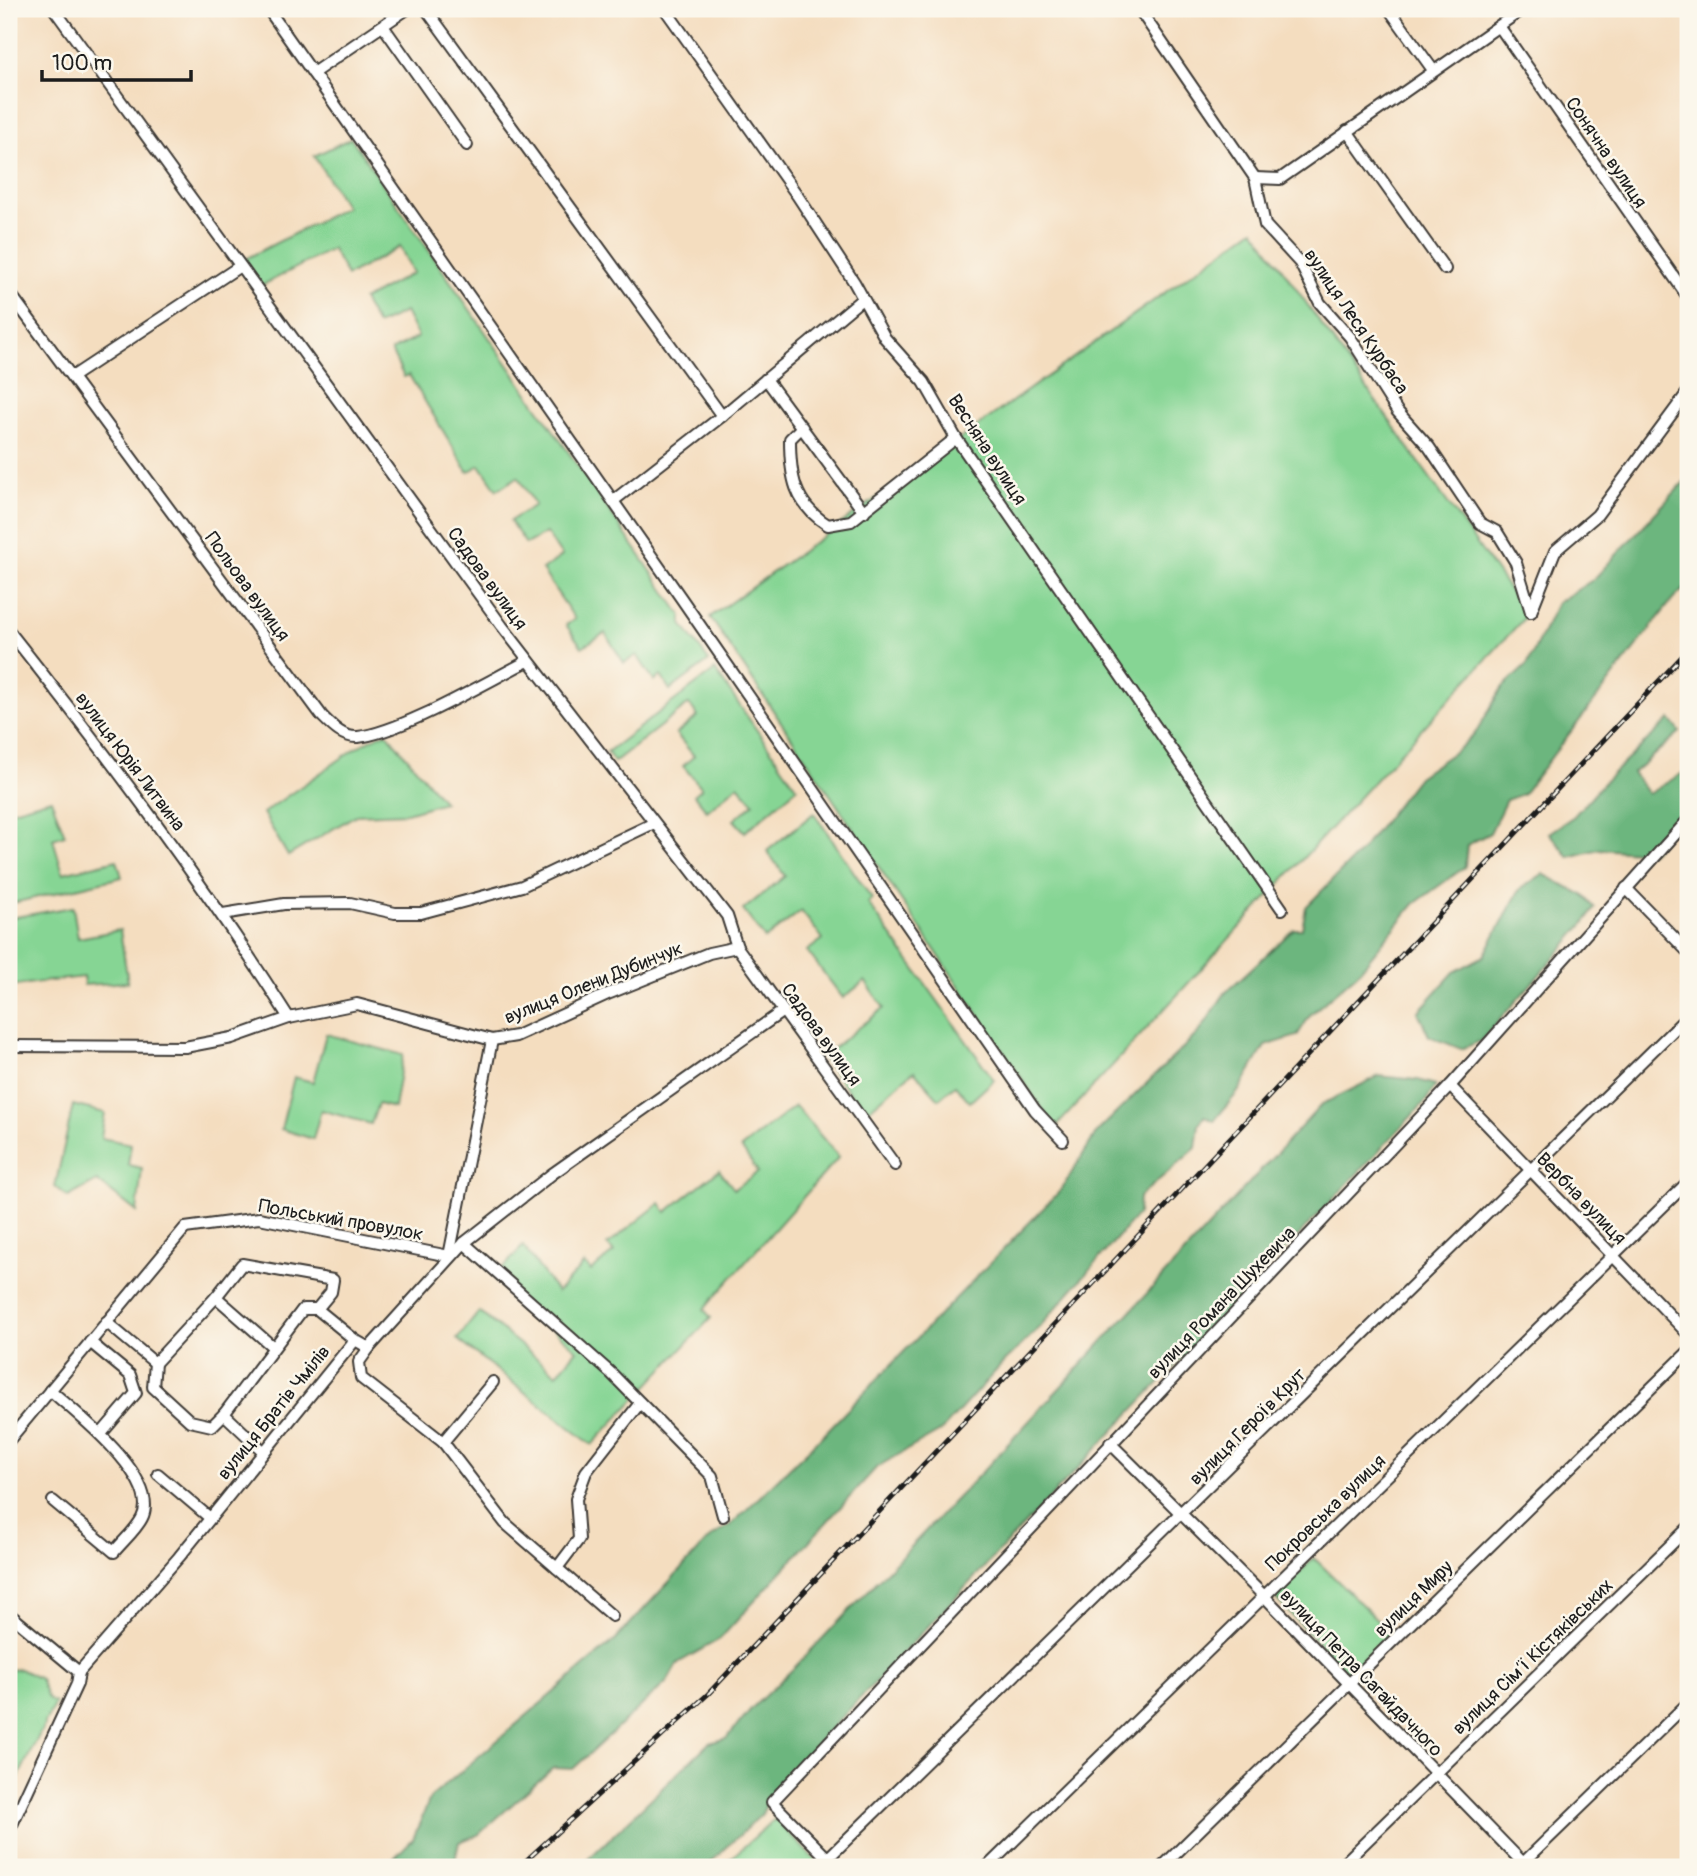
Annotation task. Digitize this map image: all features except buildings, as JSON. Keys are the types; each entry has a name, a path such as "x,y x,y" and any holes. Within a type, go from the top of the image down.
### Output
{"street":[{"name":"Садова вулиця","path":"54,9 528,661 727,916 737,947 894,1165"},
{"path":"268,9 613,500 1035,1110 1063,1140"},
{"path":"313,73 406,9"},
{"path":"426,9 722,416"},
{"name":"Весняна вулиця","path":"665,9 776,165 885,338 924,382 956,438 1282,909"},
{"name":"вулиця Леся Курбаса","path":"1139,9 1255,178 1265,225 1300,263 1320,303 1350,337 1396,411 1429,447 1480,523 1497,532 1516,563 1531,612 1555,551 1597,515 1688,392"},
{"path":"1389,9 1433,70"},
{"path":"1255,178 1280,179 1523,9"},
{"path":"383,26 467,145"},
{"name":"Сонячна вулиця","path":"1499,26 1688,297"},
{"path":"1348,131 1445,269"},
{"path":"72,377 240,266"},
{"name":"Польова вулиця","path":"9,292 322,716 341,733 357,737 394,726 528,661"},
{"path":"613,500 722,416 862,299"},
{"path":"766,379 864,512"},
{"path":"802,427 790,439 790,473 810,513 828,524 851,521 956,438"},
{"name":"вулиця Юрія Литвина","path":"9,631 85,727 223,914 289,1018"},
{"name":"вулиця Романа Шухевича","path":"827,1858 772,1802 1450,1086 1688,820"},
{"path":"223,914 284,904 350,903 395,912 421,913 522,886 654,823"},
{"path":"1626,888 1688,952"},
{"name":"вулиця Олени Дубинчук","path":"9,1046 185,1047 232,1038 289,1018 357,1004 492,1040 516,1036 709,953 737,947"},
{"path":"612,1616 505,1523 443,1442 361,1378 359,1362 449,1256 464,1243 552,1174 783,1011"},
{"name":"вулиця Героїв Крут","path":"827,1858 1181,1515 1688,1016"},
{"path":"449,1256 492,1040"},
{"name":"Вербна вулиця","path":"1450,1086 1688,1334"},
{"name":"Покровська вулиця","path":"987,1867 1688,1182"},
{"name":"Польський провулок","path":"9,1440 185,1228 212,1222 259,1218 449,1256"},
{"path":"464,1243 640,1403 712,1476 723,1516"},
{"path":"317,1309 331,1292 333,1280 242,1264 216,1297 155,1363 153,1387 190,1421 212,1426 224,1414 303,1309 317,1309 355,1340"},
{"path":"216,1297 273,1347"},
{"path":"106,1322 155,1363"},
{"name":"вулиця Братів Чмілів","path":"79,1672 179,1558 355,1340 369,1348"},
{"path":"90,1342 130,1375 136,1393 101,1434"},
{"name":"вулиця Миру","path":"1161,1867 1688,1352"},
{"path":"443,1442 493,1382"},
{"path":"50,1390 101,1434 130,1466 145,1502 142,1517 114,1552 53,1501"},
{"path":"557,1568 579,1539 576,1499 586,1472 640,1403"},
{"path":"224,1414 263,1451"},
{"name":"вулиця Петра Сагайдачного","path":"1110,1443 1350,1684 1523,1866"},
{"path":"158,1474 210,1518"},
{"name":"вулиця Сімʼї Кістяківських","path":"1340,1867 1688,1528"},
{"path":"9,1614 79,1672 77,1684 9,1831"},
{"path":"1523,1866 1688,1703"},
{"path":"827,1858 836,1867"}],"green space":[{"path":"351,138 682,616 682,624 709,661 670,690 661,676 654,681 637,655 624,663 605,633 582,647 566,625 575,619 542,570 562,556 546,533 526,544 510,521 535,505 518,477 497,490 480,465 468,472 409,375 404,377 391,351 418,337 405,312 377,325 363,300 413,273 400,247 347,276 332,249 261,286 241,261 346,207 314,156"},
{"path":"1254,229 1527,615 1055,1128 710,617"},
{"path":"1686,480 1688,586 1673,599 1523,794 1506,800 1490,833 1467,845 1465,867 1414,904 1357,974 1311,1014 1297,1036 1265,1046 1238,1092 1214,1121 1204,1116 1199,1125 1196,1148 1139,1197 1138,1214 1036,1331 942,1430 877,1467 720,1639 678,1663 667,1682 573,1769 553,1768 478,1835 459,1842 455,1861 449,1867 385,1867 413,1839 430,1798 615,1640 710,1538 733,1523 823,1435 1061,1190 1097,1132 1200,1031 1225,993 1294,929 1302,929 1306,907 1361,851 1418,777 1460,748 1477,731 1502,688 1527,665 1557,603 1594,579"},
{"path":"715,670 797,788 745,832 734,820 754,803 738,785 707,811 694,795 702,788 683,766 694,756 676,734 698,716 689,704 614,762 607,752"},
{"path":"1670,719 1680,732 1633,773 1648,794 1688,770 1688,811 1651,853 1599,849 1569,857 1549,833 1574,816 1605,781"},
{"path":"386,732 444,802 407,813 356,815 288,856 263,813 359,746"},
{"path":"51,799 65,835 53,839 63,873 117,860 122,877 9,904 9,811"},
{"path":"814,813 872,899 868,903 994,1080 970,1102 955,1085 939,1099 914,1071 865,1113 822,1057 884,1008 865,981 843,998 807,951 823,939 801,911 765,939 743,910 785,876 767,851"},
{"path":"1543,874 1583,895 1595,908 1584,924 1481,1041 1461,1049 1429,1036 1418,1012 1454,972 1484,956 1520,889"},
{"path":"73,907 78,938 120,930 128,982 84,985 83,977 9,986 9,918"},
{"path":"326,1034 403,1055 394,1108 378,1104 371,1124 321,1110 313,1139 281,1129 294,1077 313,1082"},
{"path":"1379,1076 1418,1080 1436,1085 1425,1102 773,1790 762,1814 706,1867 580,1867 709,1743 727,1738 751,1709 796,1666 983,1471 1322,1104"},
{"path":"73,1105 105,1113 101,1138 131,1144 128,1165 142,1168 137,1212 97,1181 68,1197 55,1187"},
{"path":"795,1106 839,1157 704,1309 711,1318 592,1445 457,1339 479,1312 557,1374 577,1350 494,1278 523,1246 557,1292 584,1264 591,1271 614,1252 607,1245 660,1203 666,1212 719,1170 734,1189 758,1172 741,1148"},
{"path":"1314,1558 1390,1632 1348,1674 1274,1597"},
{"path":"20,1669 40,1679 48,1699 55,1703 12,1790 9,1788 9,1670"},
{"path":"775,1819 822,1867 721,1867"}],"railway":[{"path":"519,1867 708,1694 1688,650"}]}
